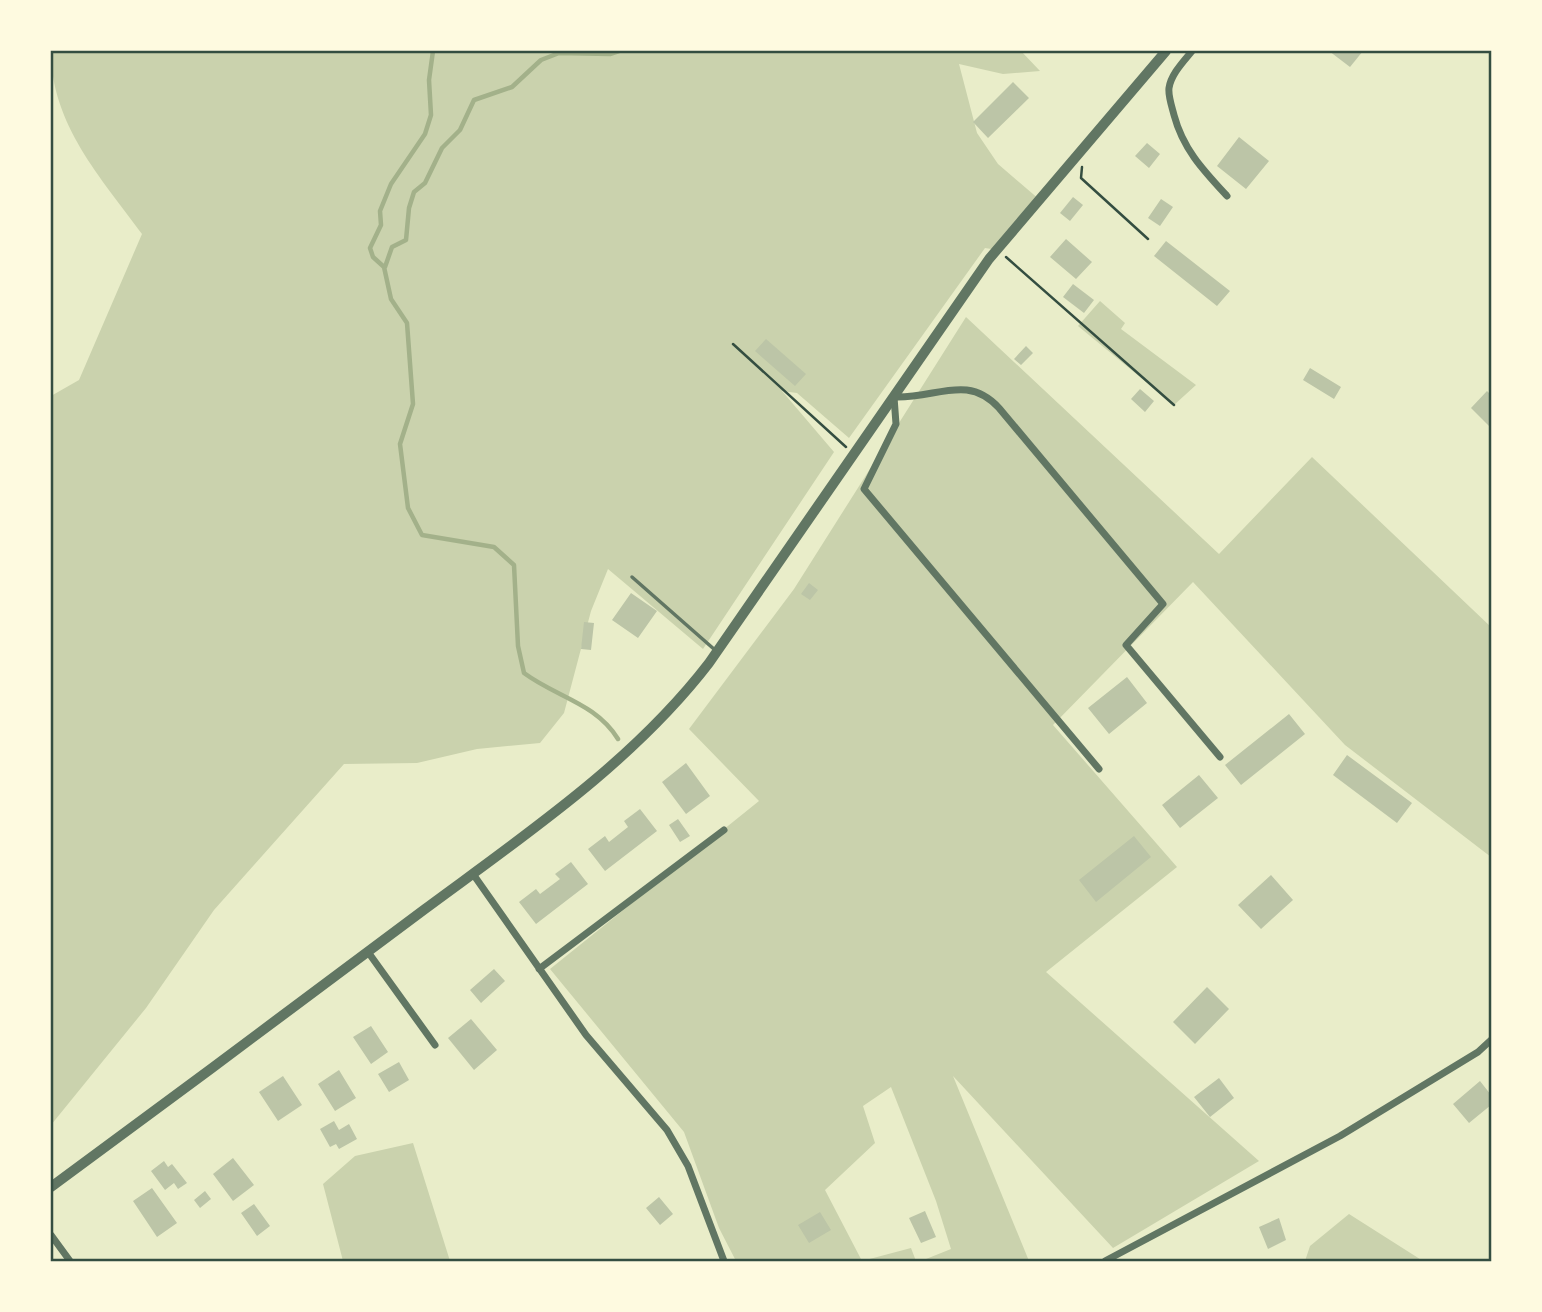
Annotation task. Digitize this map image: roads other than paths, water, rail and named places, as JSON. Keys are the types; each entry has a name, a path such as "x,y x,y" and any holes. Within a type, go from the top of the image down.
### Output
{"street":[{"path":"51,1187 473,874 642,738 675,705 717,652 997,250 1166,51"},
{"path":"1192,51 1169,87 1171,101 1181,139 1197,163 1227,196"},
{"path":"894,397 923,397 968,388 981,392 999,408 1163,604 1126,645 1220,757"},
{"path":"894,397 896,424 864,489 1099,769"},
{"path":"539,969 724,830"},
{"path":"473,874 586,1035 672,1139 688,1166 724,1261"},
{"path":"368,952 435,1045"},
{"path":"1105,1261 1340,1136 1478,1052 1491,1040"},
{"path":"51,1235 70,1261"}],"lane":[{"path":"632,577 717,652"}],"waterway":[{"path":"433,51 429,80 431,115 425,134 391,184 380,211 381,225 370,248 373,257 384,267 391,299 407,323 413,404 400,444 408,508 422,535 494,547 514,565 518,646 524,673 599,717 618,739"},
{"path":"385,267 392,247 406,240 409,208 414,192 425,183 442,148 460,130 474,100 512,87 541,60 559,53 610,54 619,51"}]}
